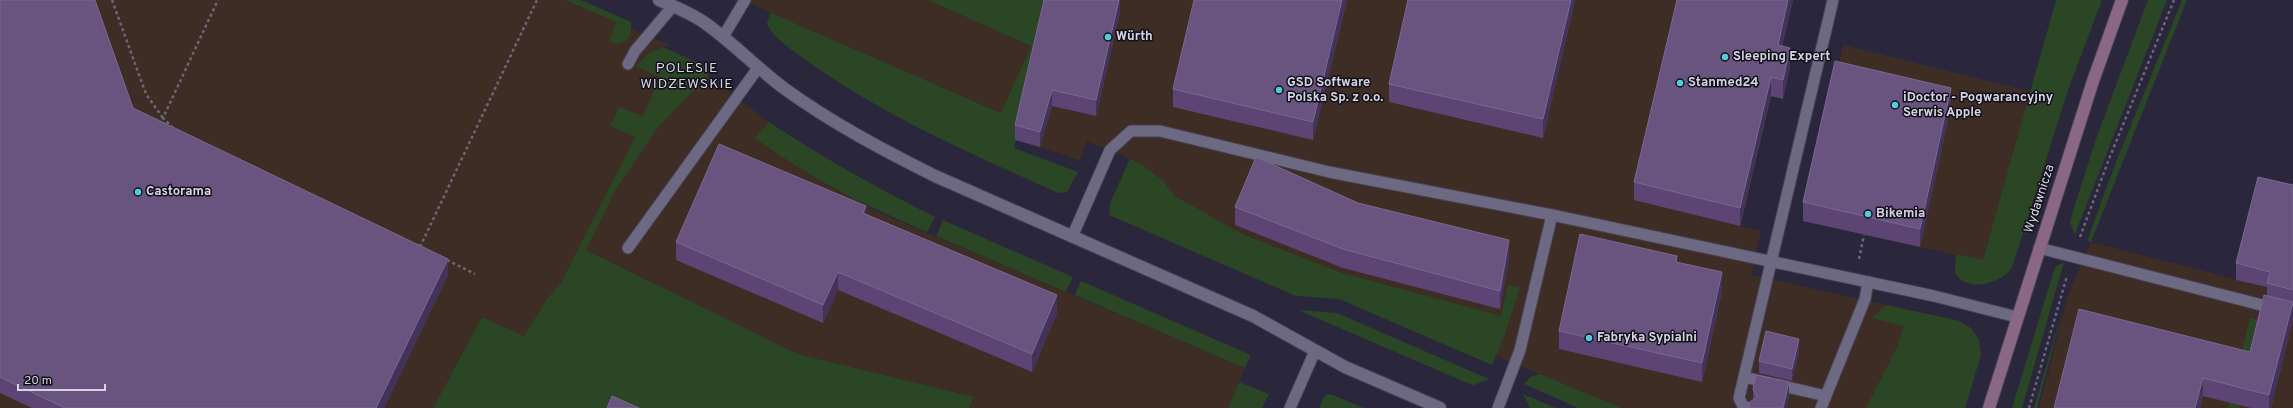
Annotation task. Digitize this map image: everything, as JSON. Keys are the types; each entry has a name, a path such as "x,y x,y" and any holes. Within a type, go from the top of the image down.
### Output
{"street":[{"path":"659,0 691,14 723,37 758,68 810,106 893,155 935,176 1253,316 1345,367 1440,408"},
{"name":"Wydawnicza","path":"1989,408 2039,248 2122,0"}],"lane":[{"path":"723,37 745,0"},
{"path":"1750,408 1743,406 1739,398 1764,288 1772,263 1834,0"},
{"path":"628,64 635,51 673,6"},
{"path":"628,248 758,68"},
{"path":"1072,237 1110,150 1131,131 1160,131 1329,172 1552,215 1772,263 1934,296 2017,318"},
{"path":"1498,408 1520,350 1552,215"},
{"path":"2039,248 2293,313"},
{"path":"1821,408 1865,299 1868,282"},
{"path":"1290,408 1315,351"},
{"path":"1744,377 1826,396"}],"path":[{"path":"112,0 146,94 163,118 178,131"},
{"path":"163,118 218,0"},
{"path":"420,248 537,0"},
{"path":"2029,408 2073,257 2109,159 2174,0"},
{"path":"413,244 427,251"},
{"path":"440,257 475,274"}],"shaded area":[{"path":"0,0 580,0 631,22 632,29 669,45 663,47 705,66 708,76 769,122 756,138 876,211 1245,368 1228,408 969,408 974,397 798,354 586,250 572,293 524,336 482,317 433,408 0,408"},
{"path":"745,0 928,0 1031,46 1002,113 779,17"},
{"path":"1048,0 1793,0 1778,63 1790,66 1783,99 1771,96 1741,226 1761,231 1751,275 1960,321 1928,408 1621,408 1162,216 1140,163 1087,141 1080,160 1015,140"},
{"path":"1843,45 2032,92 1983,261 1803,221"},
{"path":"2091,242 2293,294 2293,408 2039,408 2068,295"}],"green space":[{"path":"565,0 581,0 631,22 631,34 627,40 622,43 616,44 609,42 616,22"},
{"path":"928,0 1047,0 1014,148 1078,172 1067,192 1058,193 959,148 863,98 833,79 782,42 772,33 767,22 771,13 1001,113 1031,46"},
{"path":"2056,0 2102,0 2067,93 2012,268 2007,274 1992,282 1984,284 1967,283 1960,279 1955,273 1956,254 1983,260"},
{"path":"2148,0 2167,0 2075,234 2070,223 2072,214 2097,136"},
{"path":"2182,0 2187,0 2091,242 2087,241 2116,162"},
{"path":"662,47 705,66 708,76 659,126 616,189 586,250 798,354 974,397 969,408 433,408 482,317 524,336 547,299 562,281 635,137 610,126 619,107 643,116 660,77 636,66 647,55"},
{"path":"769,122 850,172 935,217 927,232 860,202 838,190 796,166 755,138"},
{"path":"1130,159 1140,163 1163,181 1175,196 1242,234 1342,273 1501,316 1508,285 1520,287 1503,340 1492,365 1339,299 1296,296 1109,215 1110,203"},
{"path":"943,220 1073,277 1066,292 936,236"},
{"path":"2064,262 2022,408 2012,408 2055,267"},
{"path":"1081,281 1251,355 1245,368 1075,295"},
{"path":"2066,298 2037,408 2034,408"},
{"path":"1886,305 1960,321 1972,329 1979,340 1981,355 1965,408 1866,408 1896,349 1904,326 1872,318"},
{"path":"1298,310 1337,313 1489,379 1474,385 1465,382"},
{"path":"2250,318 2260,321 2239,408 2228,408"},
{"path":"1540,374 1622,408 1578,408 1524,384 1530,377"},
{"path":"1239,382 1269,394 1262,408 1228,408"},
{"path":"1327,394 1333,395 1364,408 1319,408"},
{"path":"1523,394 1556,408 1530,408"}],"building":[{"name":"Castorama","path":"0,0 95,0 133,108 448,259 376,408 65,408 0,377"},
{"path":"1044,0 1119,0 1096,100 1052,90 1040,132 1015,125"},
{"path":"1194,0 1342,0 1313,122 1173,89"},
{"path":"1408,0 1571,0 1543,119 1389,84"},
{"path":"1677,0 1788,0 1778,45 1790,48 1783,80 1771,77 1740,208 1634,182"},
{"path":"1835,61 1951,88 1920,229 1803,202"},
{"path":"719,144 866,206 863,213 1057,295 1032,354 838,272 823,305 676,242"},
{"path":"1256,157 1358,203 1509,240 1500,291 1343,249 1235,207"},
{"path":"2258,177 2293,185 2293,290 2267,283 2270,272 2236,263"},
{"path":"1580,234 1677,256 1676,262 1722,272 1702,363 1559,331"},
{"path":"2264,295 2293,302 2269,395 2203,378 2195,408 2054,408 2079,309 2250,352"},
{"path":"1766,331 1799,339 1792,369 1759,361"},
{"path":"1756,375 1789,382 1783,408 1749,408 1750,402 1757,397 1753,389"},
{"path":"612,396 639,408 607,408"}],"place":[{"name":"Würth","path":"1108,37"},
{"name":"Sleeping Expert","path":"1725,57"},
{"name":"Stanmed24","path":"1680,83"},
{"name":"GSD Software Polska Sp. z o.o.","path":"1279,90"},
{"name":"iDoctor - Pogwarancyjny Serwis Apple","path":"1895,105"},
{"name":"Castorama","path":"138,192"},
{"name":"Bikemia","path":"1868,214"},
{"name":"Fabryka Sypialni","path":"1589,338"}],"district":[{"name":"POLESIE WIDZEWSKIE","path":"687,76"}]}
